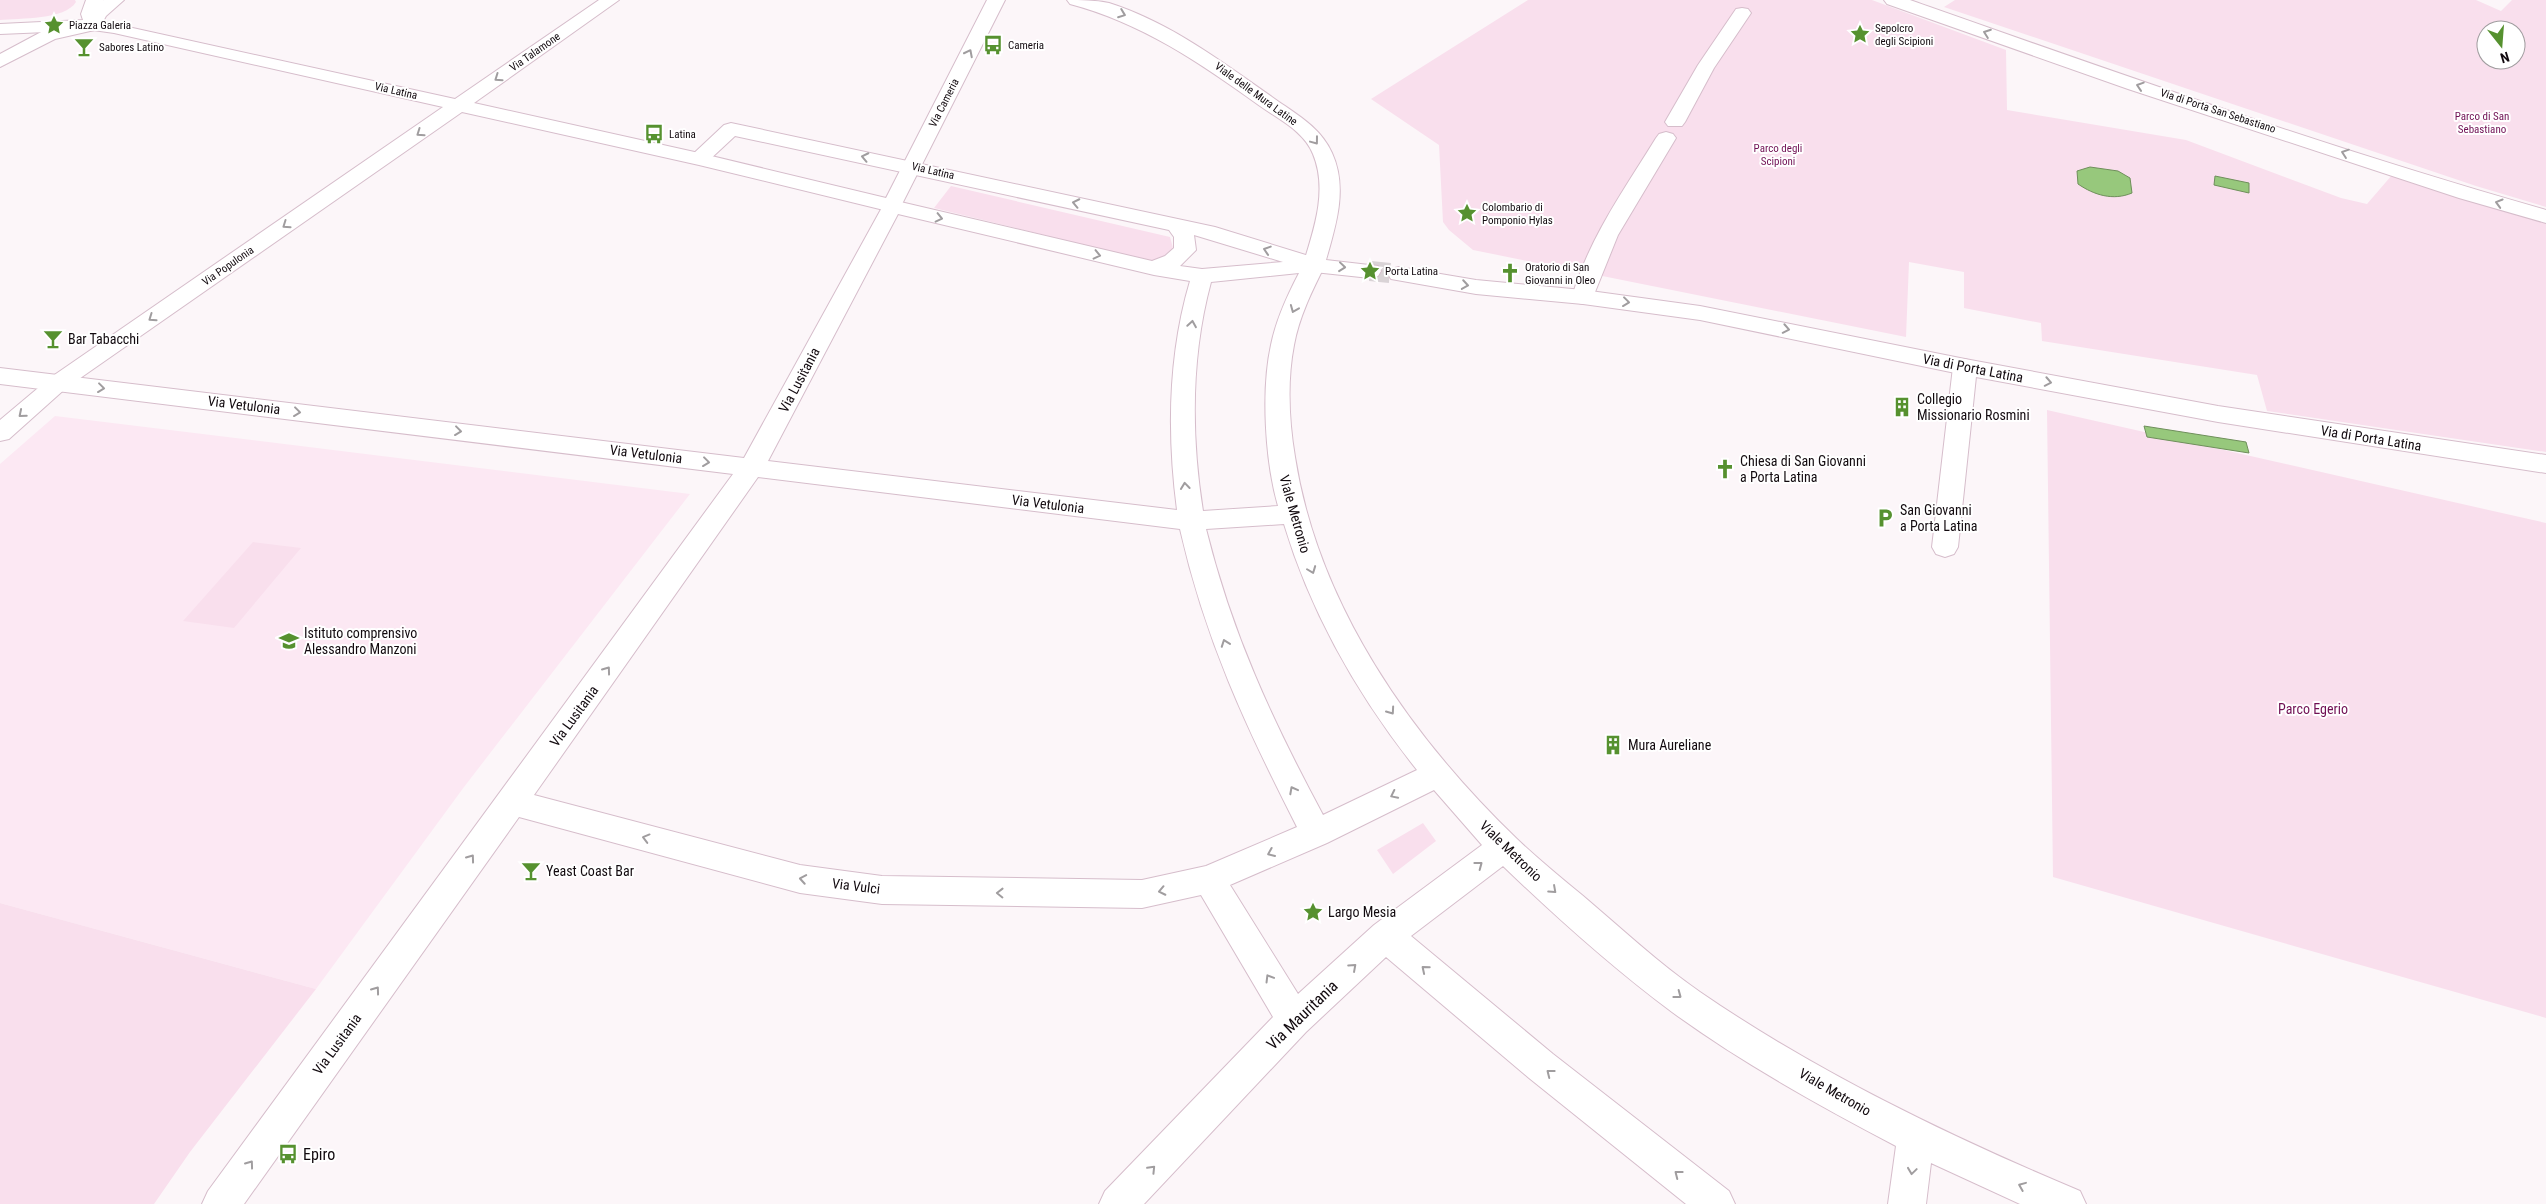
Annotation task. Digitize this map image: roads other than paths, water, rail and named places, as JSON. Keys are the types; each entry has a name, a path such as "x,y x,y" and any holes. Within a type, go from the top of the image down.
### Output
{"street":[{"path":"93,25 90,14 95,0"},
{"path":"93,25 99,13 115,0"},
{"name":"Via Talamone","path":"460,106 610,0"},
{"name":"Via Cameria","path":"892,206 996,0"},
{"name":"Viale delle Mura Latine","path":"1076,0 1122,13 1176,40 1220,68 1310,134 1323,153 1330,176 1331,194 1328,214 1314,265"},
{"name":"Via di Porta San Sebastiano","path":"1893,0 2080,66 2466,194 2546,217"},
{"path":"1583,297 1588,272 1602,246 1707,65 1712,61 1742,13"},
{"path":"0,29 93,25"},
{"path":"0,61 49,35 93,25"},
{"name":"Via Latina","path":"93,25 699,159 1154,268 1202,276 1314,265"},
{"name":"Via Populonia","path":"0,432 58,383 460,106"},
{"name":"Via Latina","path":"699,159 731,128 1215,233 1314,265"},
{"name":"Via Lusitania","path":"221,1204 651,610 752,467 892,206"},
{"path":"1154,268 1173,261 1185,250 1185,237 1178,225"},
{"path":"1314,265 1370,271"},
{"name":"Viale Metronio","path":"1314,265 1284,334 1279,359 1278,436 1283,476 1292,514 1324,598 1356,658 1399,722 1438,774 1504,846 1627,956 1685,1000 1738,1036 1916,1138 1971,1164 2067,1204"},
{"name":"Via di Porta Latina","path":"1399,274 1476,287 1583,297 1719,316 1965,367 2218,414 2546,464"},
{"path":"1202,276 1196,294 1182,412 1182,463 1189,521 1204,585 1233,665 1271,747 1316,833"},
{"path":"1945,547 1965,367"},
{"name":"Via Vetulonia","path":"0,376 1189,521 1292,514"},
{"path":"1294,1020 1209,879 1316,833 1438,774"},
{"name":"Via Vulci","path":"511,802 800,879 882,890 1142,894 1209,879"},
{"name":"Via Mauritania","path":"1118,1204 1294,1020 1386,936 1504,846"},
{"path":"1386,936 1541,1066 1716,1204"},
{"path":"1907,1204 1916,1138"}],"tunnel":[{"path":"1370,271 1399,274"}],"place":[{"name":"Piazza Galeria","path":"54,25"},
{"name":"Sepolcro degli Scipioni","path":"1860,34"},
{"name":"Cameria","path":"993,45"},
{"name":"Sabores Latino","path":"84,47"},
{"name":"Latina","path":"654,134"},
{"name":"Colombario di Pomponio Hylas","path":"1467,213"},
{"name":"Porta Latina","path":"1370,271"},
{"name":"Oratorio di San Giovanni in Oleo","path":"1510,273"},
{"name":"Bar Tabacchi","path":"53,339"},
{"name":"Collegio Missionario Rosmini","path":"1902,407"},
{"name":"Chiesa di San Giovanni a Porta Latina","path":"1725,469"},
{"name":"San Giovanni a Porta Latina","path":"1885,518"},
{"name":"Istituto comprensivo Alessandro Manzoni","path":"289,641"},
{"name":"Mura Aureliane","path":"1613,745"},
{"name":"Yeast Coast Bar","path":"531,871"},
{"name":"Largo Mesia","path":"1313,912"},
{"name":"Epiro","path":"288,1154"}],"park label":[{"name":"Parco di San Sebastiano","path":"2482,122"},
{"name":"Parco degli Scipioni","path":"1778,154"},
{"name":"Parco Egerio","path":"2313,709"}]}
